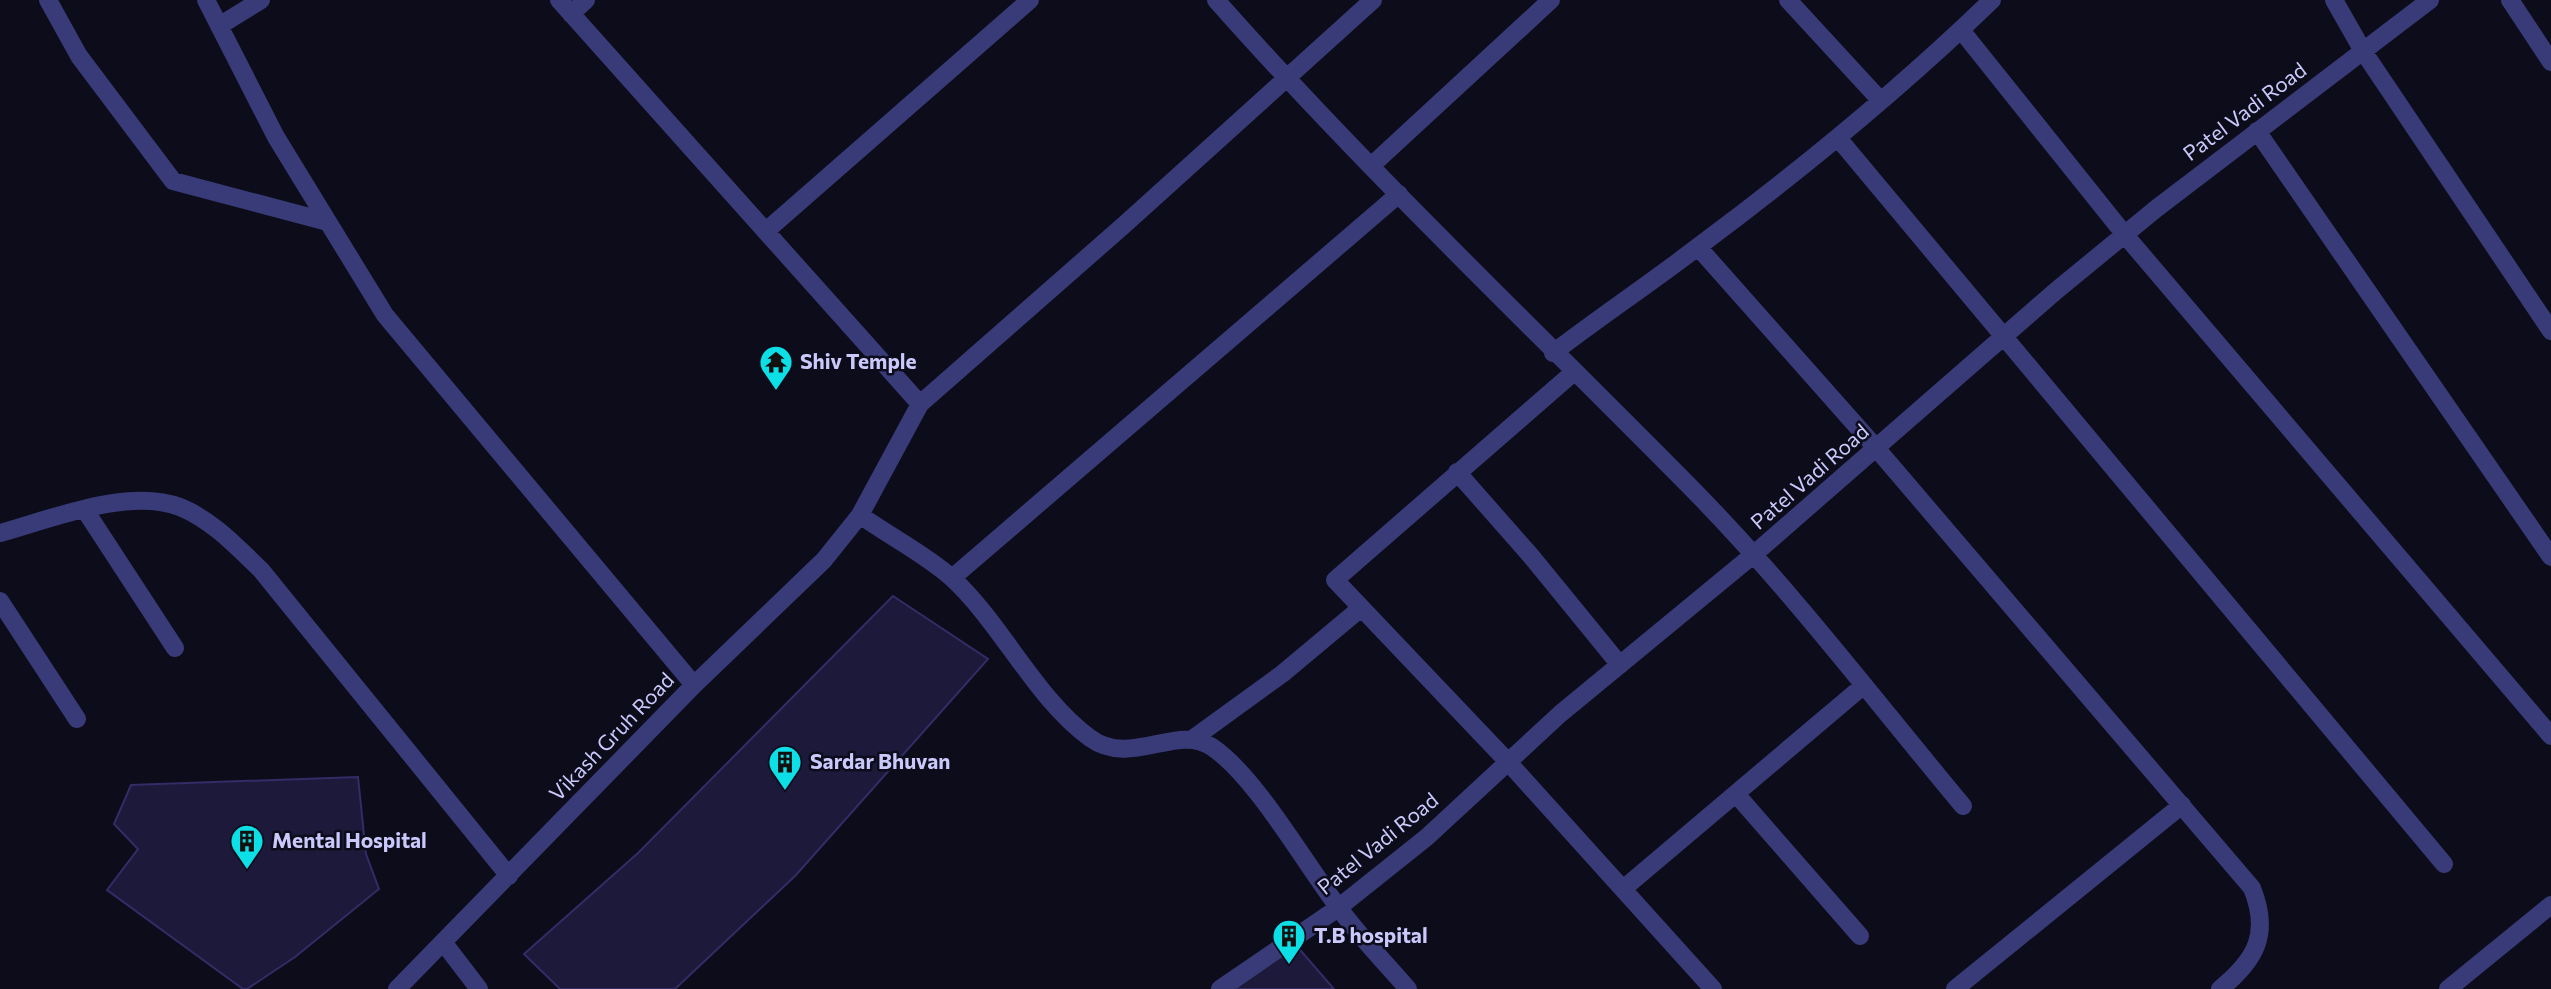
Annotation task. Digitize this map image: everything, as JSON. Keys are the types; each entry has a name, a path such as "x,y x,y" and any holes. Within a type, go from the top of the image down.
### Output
{"street":[{"path":"48,0 79,55 173,181 328,222"},
{"path":"206,0 276,137 385,315 694,685"},
{"path":"219,26 261,0"},
{"path":"586,0 565,7 920,404 1373,0"},
{"path":"766,231 1030,0"},
{"path":"1216,0 1286,79 1553,353 1703,500 1753,555 1963,806"},
{"path":"1371,166 1551,0"},
{"path":"1788,0 1881,101"},
{"path":"1553,353 1629,294 1698,247 1838,138 1992,0"},
{"path":"2334,0 2363,51 2551,331"},
{"name":"Patel Vadi Road","path":"1220,989 1338,908 1427,836 1560,714 1753,555 2005,335 2125,235 2430,0"},
{"path":"2510,0 2551,62"},
{"path":"1961,30 2125,235 2551,736"},
{"path":"2257,131 2551,557"},
{"path":"1838,138 2444,864"},
{"path":"952,578 1399,194"},
{"path":"1698,247 1877,449 2252,888 2260,907 2262,930 2255,951 2234,978 2220,989"},
{"path":"1574,372 1335,580 1509,763 1713,989"},
{"name":"Vikash Gruh Road","path":"397,989 694,685 824,560 860,515 920,404"},
{"path":"1457,472 1531,556 1620,665"},
{"path":"0,533 122,500 179,507 216,528 261,570 509,876"},
{"path":"85,510 175,648"},
{"path":"860,515 952,578 1065,714 1091,739 1116,750 1191,740 1211,745 1246,778 1338,908 1408,989"},
{"path":"0,601 78,719"},
{"path":"1191,740 1282,674 1361,608"},
{"path":"1623,889 1863,687"},
{"path":"1736,794 1860,936"},
{"path":"1955,989 2182,805"},
{"path":"2448,989 2551,905"},
{"path":"443,942 479,989"}],"building":[{"name":"Sardar Bhuvan","path":"893,596 988,659 796,875 675,989 560,989 524,954 638,853"},
{"name":"Mental Hospital","path":"358,777 366,854 379,889 295,957 247,989 243,989 107,890 138,849 114,824 131,785"},
{"name":"T.B hospital","path":"1294,943 1334,989 1235,989"}],"place":[{"name":"Shiv Temple","path":"776,392"},
{"name":"Sardar Bhuvan","path":"785,792"},
{"name":"Mental Hospital","path":"247,871"},
{"name":"T.B hospital","path":"1289,966"}]}
